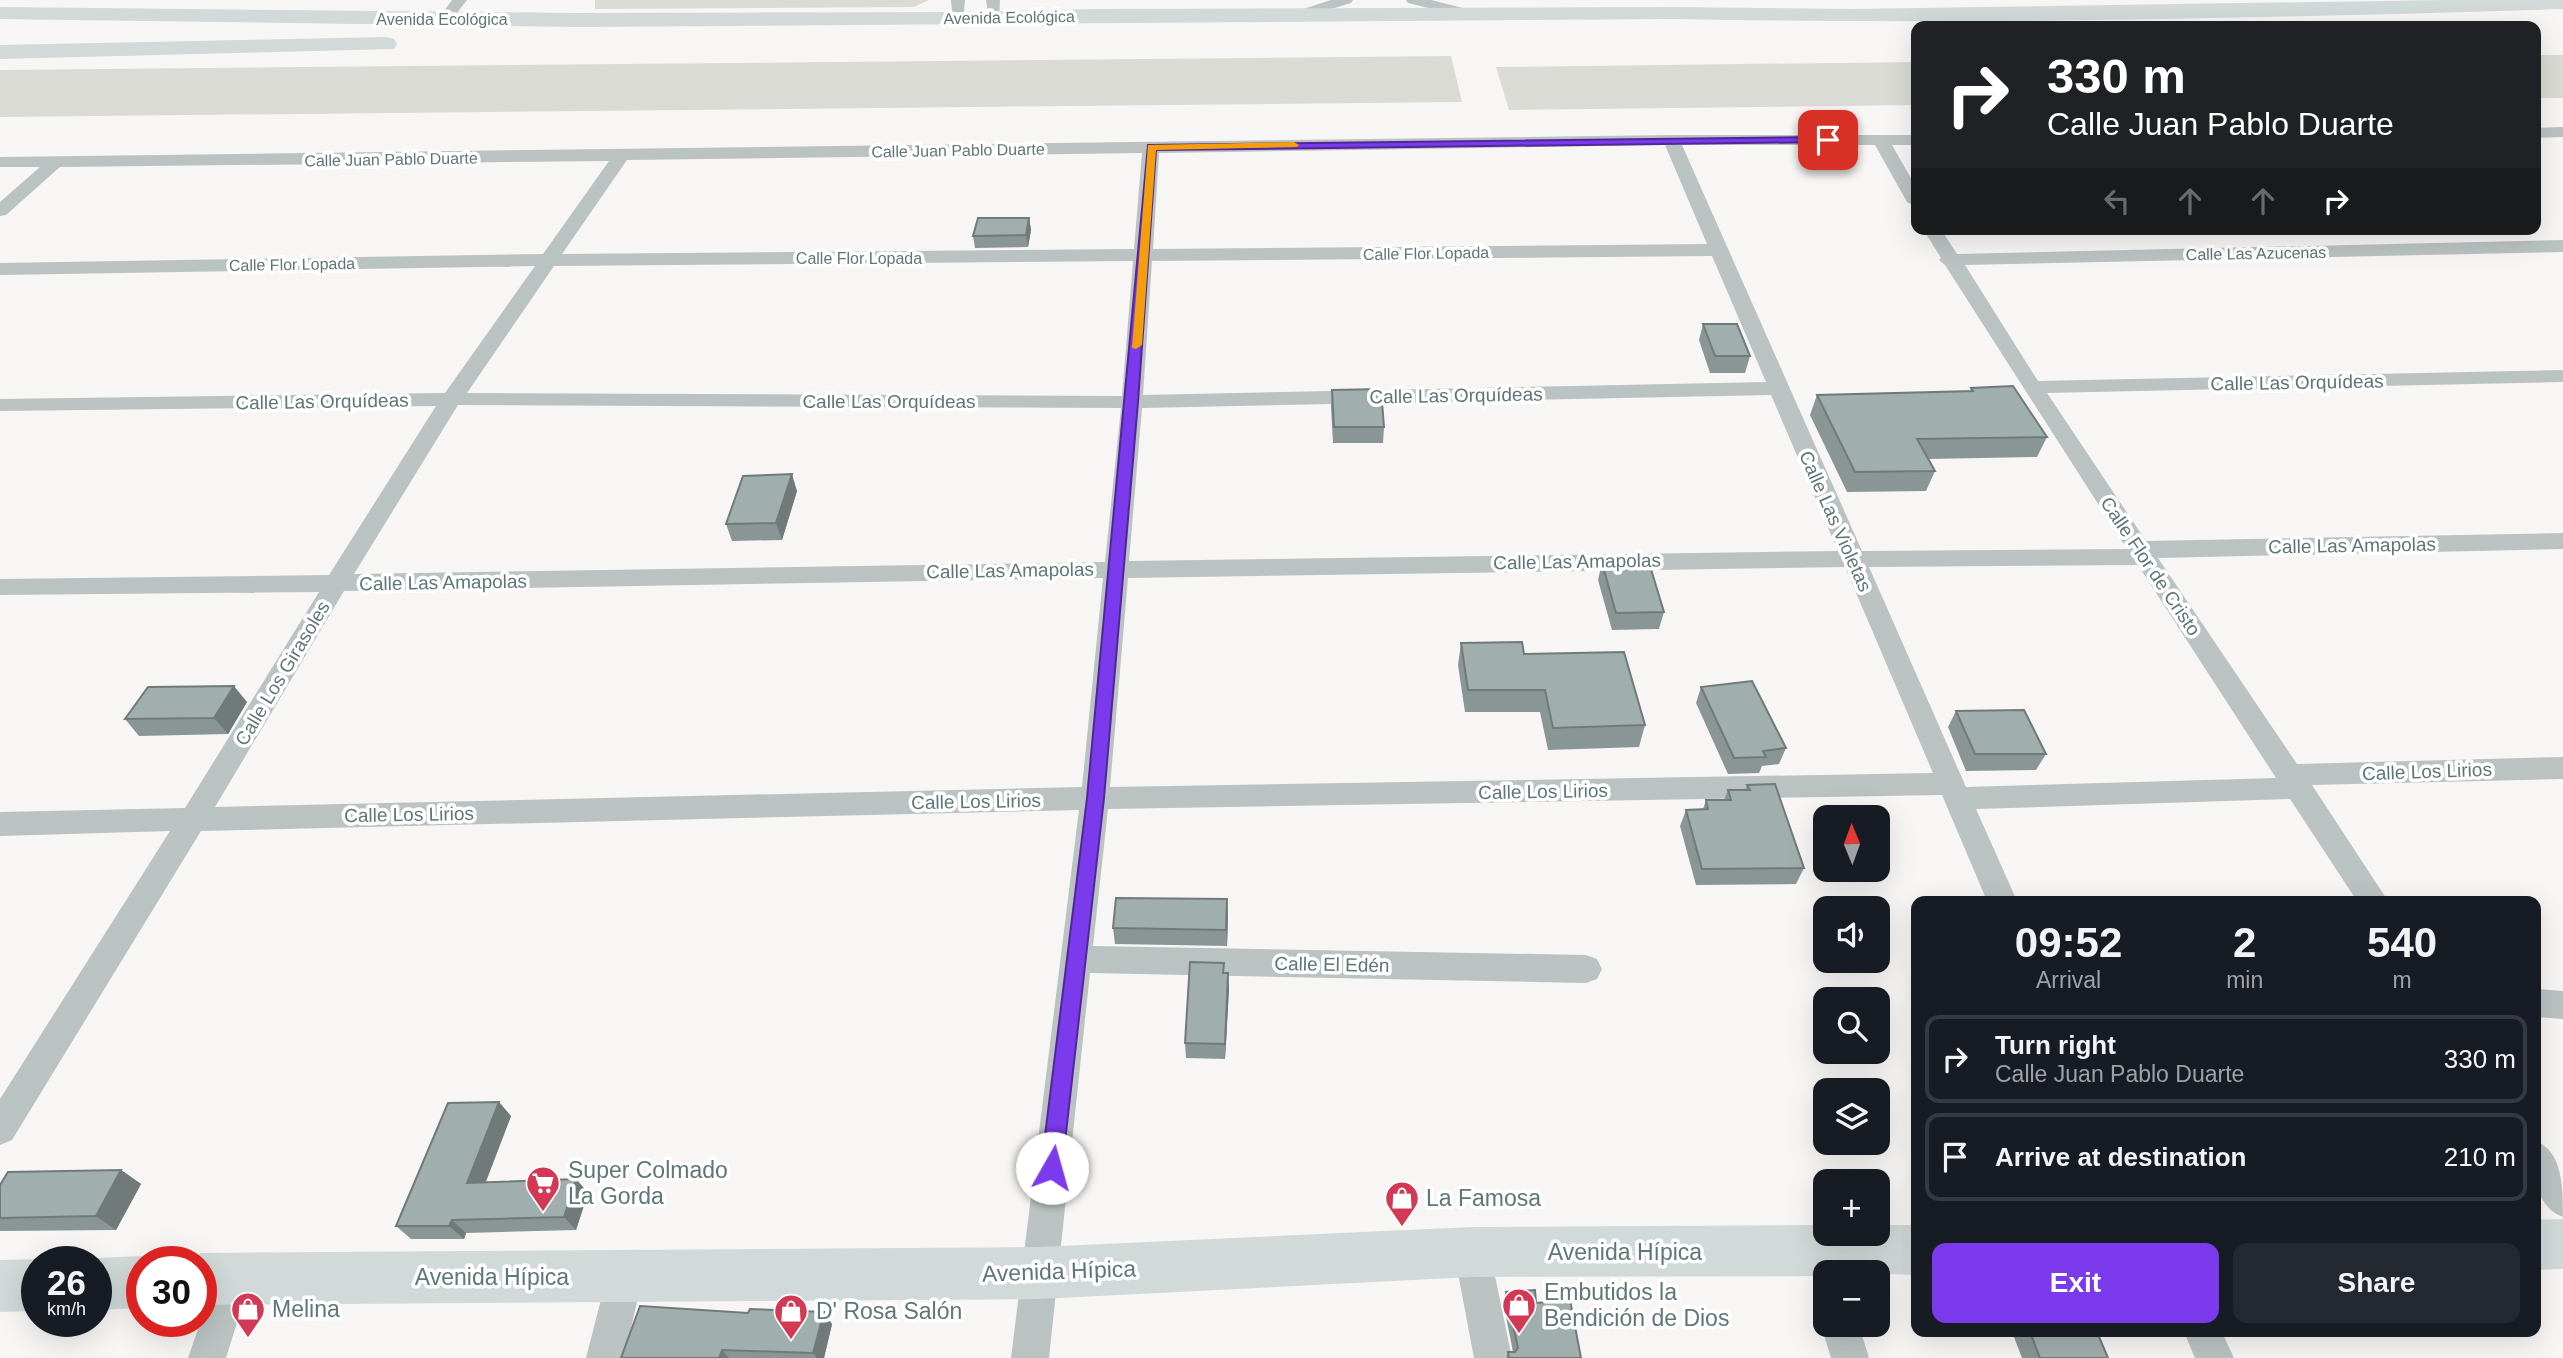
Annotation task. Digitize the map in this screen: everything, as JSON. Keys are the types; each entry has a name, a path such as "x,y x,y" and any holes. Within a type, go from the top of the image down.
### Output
{"main road":[{"name":"Avenida Ecológica","path":"0,13 445,19 993,9 1297,29 1470,14 1852,16 2355,9 2563,3"},
{"path":"1331,36 1911,34"},
{"path":"582,42 1054,38"},
{"path":"0,52 402,44"}],"street":[{"path":"445,19 460,0"},
{"path":"1297,29 1346,0"},
{"path":"1413,0 1470,14"},
{"path":"2541,132 2563,132"},
{"name":"Calle Juan Pablo Duarte","path":"0,162 1671,140 1911,140"},
{"name":"Calle Las Violetas","path":"1671,140 2000,896"},
{"path":"1881,140 1911,193"},
{"path":"1030,1358 1095,798 1132,402 1152,147"},
{"name":"Calle Los Girasoles","path":"0,1129 194,818 427,435 622,155"},
{"path":"0,211 57,161"},
{"name":"Calle Flor de Cristo","path":"1935,235 2032,387 2370,896"},
{"name":"Calle Las Azucenas","path":"1949,260 2563,246"},
{"name":"Calle Flor Lopada","path":"0,269 549,260 1718,250"},
{"name":"Calle Las Orquídeas","path":"2032,387 2563,376"},
{"name":"Calle Las Orquídeas","path":"0,405 451,399 1132,402 1779,388"},
{"name":"Calle Las Amapolas","path":"0,587 336,584 1117,568 2143,553 2563,541"},
{"name":"Calle Los Lirios","path":"2295,782 2563,768"},
{"path":"1954,791 2295,782"},
{"name":"Calle Los Lirios","path":"0,824 1095,798 1954,791"},
{"name":"Calle El Edén","path":"1077,959 1586,969"},
{"path":"2541,1003 2563,1005"},
{"path":"2541,1165 2563,1200"},
{"path":"2541,1245 2563,1244"},
{"name":"Avenida Hípica","path":"1838,1260 1911,1251"},
{"path":"1472,1252 1493,1358"},
{"name":"Avenida Hípica","path":"217,1279 1039,1273 1472,1252 1813,1262"},
{"path":"605,1358 625,1276"},
{"path":"0,1286 21,1285"},
{"path":"207,1358 210,1337"},
{"path":"1844,1337 1850,1358"},
{"path":"2206,1337 2216,1358"}],"shaded area":[{"path":"595,0 929,0 914,7 595,9"},
{"path":"2541,55 2563,55 2563,98 2541,98"},
{"path":"1451,56 1462,102 0,117 0,70"},
{"path":"1911,62 1911,105 1509,110 1496,67"}],"building":[{"path":"978,218 1029,218 1026,235 973,236"},
{"path":"1703,324 1737,324 1750,356 1715,356"},
{"path":"2013,386 2047,437 1917,439 1935,471 1855,472 1817,395 1973,391 1971,388"},
{"path":"1381,389 1384,427 1334,427 1332,390"},
{"path":"792,474 776,523 726,524 743,476"},
{"path":"1647,556 1664,612 1616,613 1602,563 1618,563 1616,557"},
{"path":"1522,642 1524,654 1624,652 1645,725 1553,728 1545,690 1468,690 1461,643"},
{"path":"1752,681 1786,748 1763,751 1766,757 1734,758 1701,687"},
{"path":"234,686 214,718 125,719 148,687"},
{"path":"2024,710 2046,754 1975,754 1956,711"},
{"path":"1775,784 1804,868 1702,869 1686,810 1708,809 1706,800 1731,800 1728,790 1750,790 1747,785"},
{"path":"1116,898 1227,899 1226,930 1113,928"},
{"path":"1190,962 1224,963 1223,973 1228,973 1225,1044 1185,1043"},
{"path":"499,1102 467,1183 576,1179 564,1217 452,1220 449,1226 396,1226 448,1103"},
{"path":"121,1170 96,1216 0,1218 0,1185 8,1172"},
{"path":"1535,1290 1536,1303 1570,1300 1581,1358 1509,1358 1508,1352 1515,1352 1518,1348 1506,1292"},
{"path":"640,1306 748,1313 750,1309 824,1312 813,1353 722,1350 719,1358 621,1358"},
{"path":"2032,1337 2099,1337 2108,1358 2040,1358"}],"slow traffic":[{"path":"1136,345 1152,147 1294,145"}],"place":[{"name":"Super Colmado La Gorda","path":"543,1213"},
{"name":"La Famosa","path":"1402,1228"},
{"name":"Embutidos la Bendición de Dios","path":"1519,1335"},
{"name":"Melina","path":"248,1339"},
{"name":"D' Rosa Salón","path":"791,1341"}],"route":[{"path":"1052,1168 1095,798 1132,402 1152,147 1828,140"}]}
